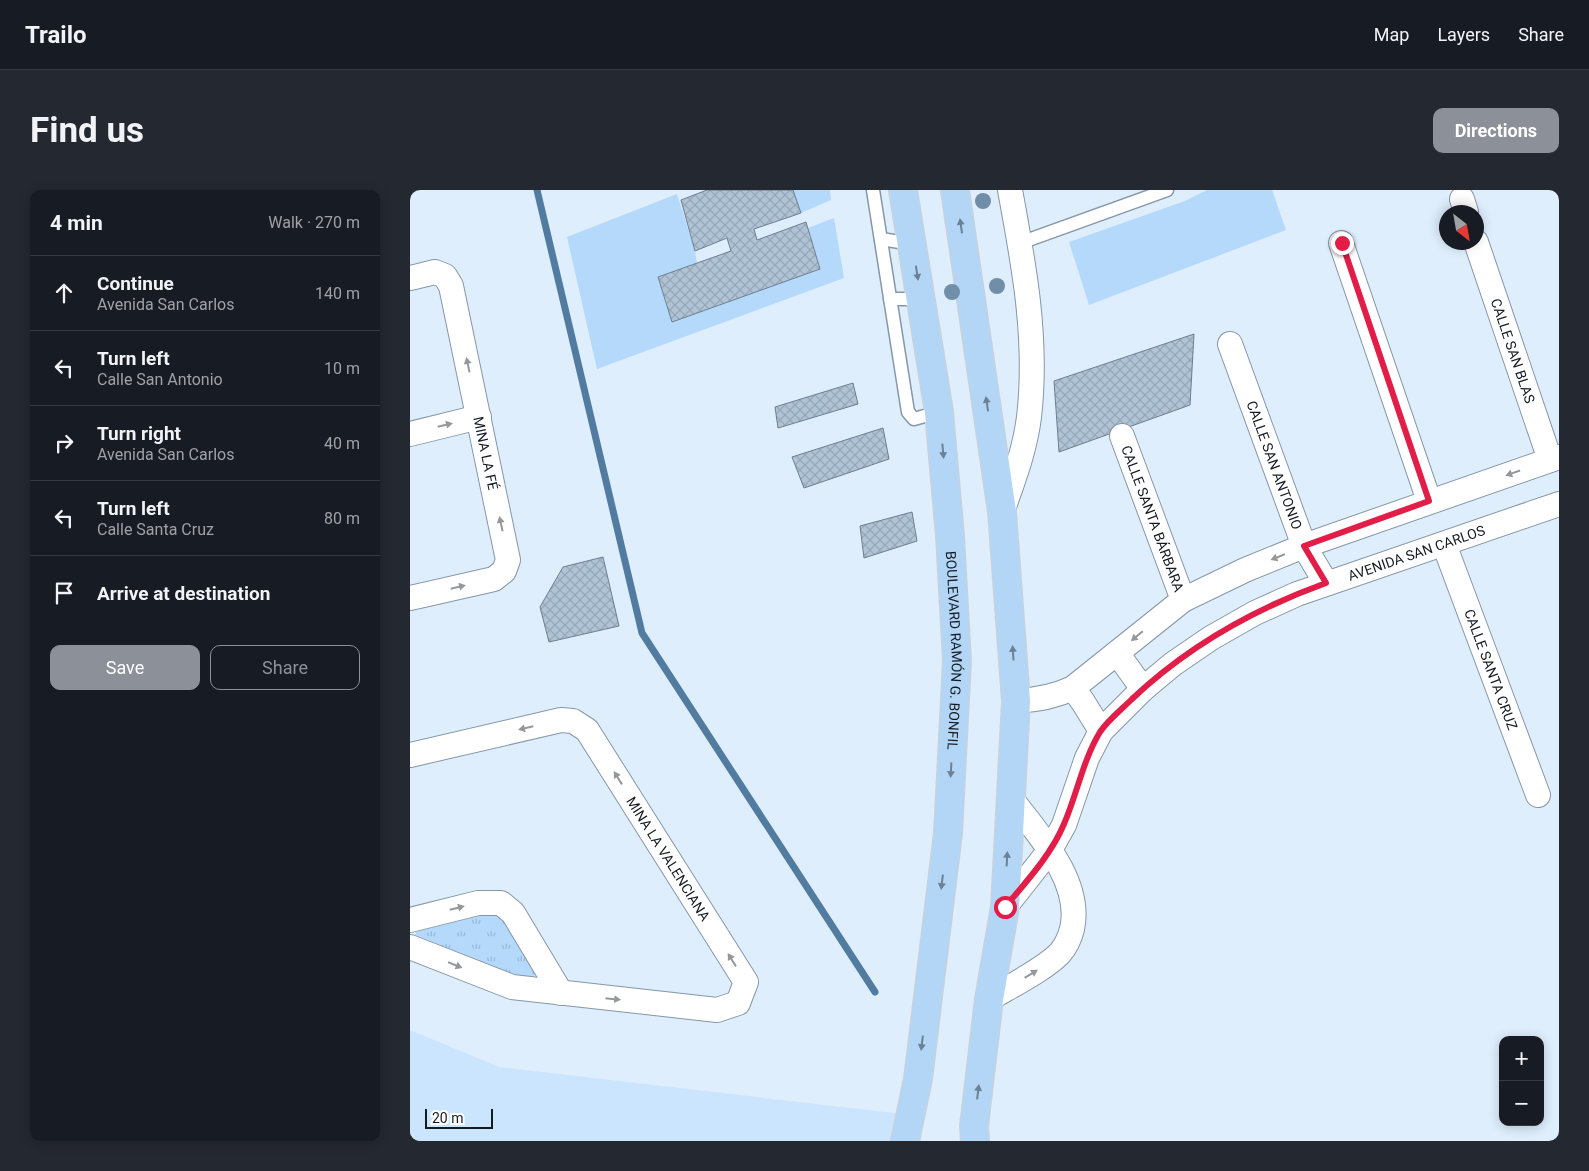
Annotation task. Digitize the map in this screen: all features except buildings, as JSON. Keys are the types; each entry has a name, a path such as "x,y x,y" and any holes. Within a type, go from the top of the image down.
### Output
{"main road":[{"name":"BOULEVARD RAMÓN G. BONFIL","path":"904,190 939,412 950,536 957,661 948,833 918,1079 905,1141"},
{"path":"955,190 1002,512 1016,702 1005,907 989,999 974,1126 975,1141"}],"street":[{"path":"1002,512 1019,463 1029,408 1032,363 1030,316 1020,243 1010,190"},
{"path":"1342,243 1429,501"},
{"name":"CALLE SAN BLAS","path":"1479,250 1554,458"},
{"name":"MINA LA FÉ","path":"410,278 435,272 445,276 452,286 508,560 504,571 494,579 410,598"},
{"name":"CALLE SAN ANTONIO","path":"1230,344 1304,546 1326,583"},
{"path":"410,434 479,417"},
{"name":"CALLE SANTA BÁRBARA","path":"1122,436 1183,600"},
{"path":"1016,702 1056,696 1073,688 1183,600 1245,570 1304,546 1554,458"},
{"name":"AVENIDA SAN CARLOS","path":"1005,907 1050,850 1064,825 1087,758 1101,731 1143,689 1173,664 1210,638 1255,613 1297,594 1559,504"},
{"name":"CALLE SANTA CRUZ","path":"1444,544 1538,795"},
{"path":"1117,653 1143,689"},
{"path":"1073,688 1084,702 1101,731"},
{"name":"MINA LA VALENCIANA","path":"410,755 561,720 573,721 587,730 746,982 738,1003 717,1010 561,993"},
{"path":"989,999 1039,969 1060,952 1070,937 1075,916 1071,892 1063,872 1050,850 1010,797"},
{"path":"410,920 478,903 501,903 513,913 561,993"},
{"path":"410,947 512,987 561,993"}],"lane":[{"path":"873,190 908,412 914,419 939,412"},
{"path":"1020,243 1167,190"},
{"path":"881,239 912,244"},
{"path":"890,299 921,299"}],"shaded area":[{"path":"410,1030 499,1067 911,1115 905,1141 410,1141"}],"green space":[{"path":"793,190 830,190 831,200 801,213"},
{"path":"1207,190 1272,190 1286,230 1089,305 1069,242 1185,201"},
{"path":"677,194 695,251 697,264 658,278 672,322 820,269 808,228 834,218 844,278 597,369 567,237"},
{"path":"501,907 540,967 530,982 415,935 418,928"}],"waterway":[{"path":"537,190 642,633 875,992"}],"route":[{"path":"1005,907 1050,850 1064,825 1087,758 1101,731 1143,689 1173,664 1210,638 1255,613 1326,583 1304,546 1429,501 1342,243"}]}
